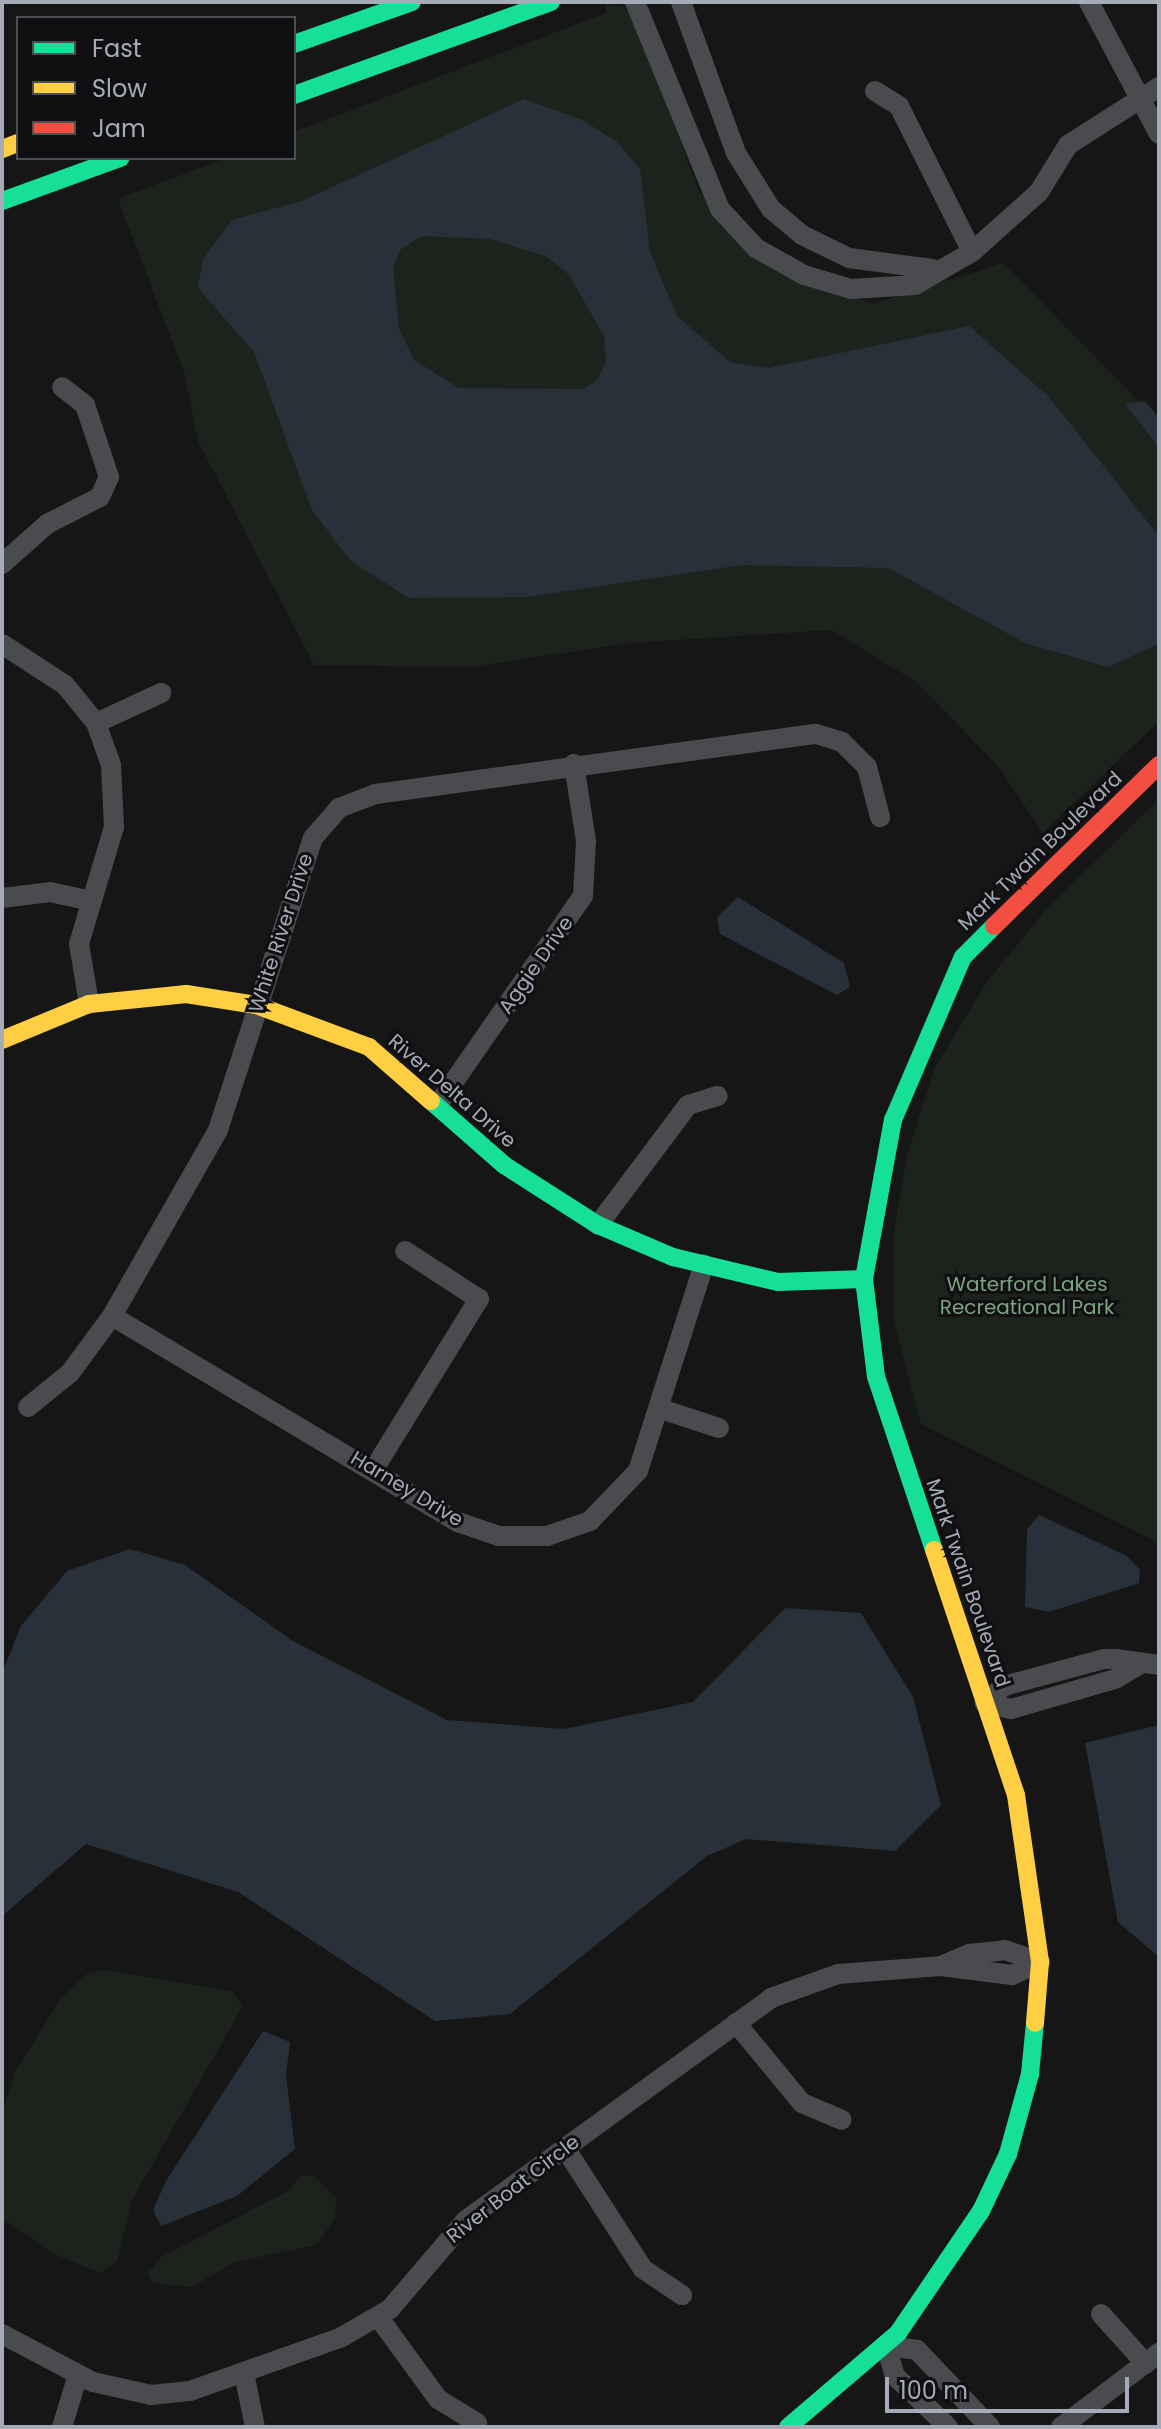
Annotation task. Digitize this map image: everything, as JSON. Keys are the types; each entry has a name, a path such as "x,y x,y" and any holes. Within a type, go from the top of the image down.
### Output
{"street":[{"path":"296,43 412,2"},
{"path":"296,94 551,2"},
{"path":"635,2 697,167 720,209 756,248 804,275 851,289 915,285 932,269 972,252 1039,192 1068,145 1140,96 1159,87"},
{"path":"681,2 736,153 771,209 802,235 849,258 932,269"},
{"path":"1089,2 1159,134"},
{"path":"875,91 899,106 972,252"},
{"path":"3,195 114,160"},
{"path":"2,564 47,524 100,497 109,477 85,405 62,387"},
{"path":"2,644 65,685 96,723 115,803 79,944 89,1004"},
{"path":"96,723 161,693"},
{"name":"White River Drive","path":"28,1407 70,1373 112,1316 218,1130 256,1005 313,838 339,808 376,794 574,764 816,734 842,742 867,767 880,817"},
{"name":"Aggie Drive","path":"439,1103 583,896 586,841 574,764"},
{"name":"Mark Twain Boulevard","path":"788,2427 886,2346 953,2259 1008,2154 1030,2074 1040,1962 1016,1795 876,1377 864,1279 893,1120 963,957 1159,765"},
{"path":"2,898 50,892 91,901"},
{"name":"River Delta Drive","path":"2,1040 89,1004 186,994 256,1005 369,1047 439,1103 504,1165 598,1225 704,1264 778,1282 864,1279"},
{"path":"598,1225 688,1105 718,1096"},
{"path":"374,1469 479,1299 405,1251"},
{"name":"Harney Drive","path":"112,1316 481,1532 564,1533 623,1492 661,1409 704,1264"},
{"path":"661,1409 719,1428"},
{"path":"985,1703 1011,1709 1115,1679 1150,1664"},
{"name":"River Boat Circle","path":"2,2334 78,2375 151,2395 244,2373 379,2318 456,2229 736,2023 821,1978 941,1966 1012,1975 1040,1962"},
{"path":"736,2023 802,2103 842,2120"},
{"path":"565,2148 643,2269 682,2295"},
{"path":"1061,2427 1153,2358 1101,2314"},
{"path":"379,2318 438,2399 477,2423"},
{"path":"948,2427 895,2376 886,2346 917,2350 990,2427"},
{"path":"244,2373 255,2427"},
{"path":"62,2427 78,2375"}],"green space":[{"path":"606,5 624,6 640,29 698,190 752,257 872,304 1003,263 1159,422 1159,721 1043,833 998,766 915,681 831,630 631,643 470,667 314,665 198,441 184,372 118,199 221,160 296,160 296,131 606,13"},
{"name":"Waterford Lakes Recreational Park","path":"1159,799 1159,1543 921,1424 893,1318 894,1231 908,1151 935,1067 986,983 1043,913"},
{"path":"107,1970 232,1991 243,2006 132,2200 117,2261 101,2273 56,2255 2,2218 2,2115 15,2072 59,2001 88,1973"},
{"path":"302,2175 314,2176 336,2198 335,2219 316,2245 235,2262 192,2287 152,2283 148,2273 161,2257 288,2191"}],"shaded area":[{"path":"524,99 582,120 616,141 640,169 650,252 677,316 730,362 769,368 969,326 1048,396 1159,536 1159,644 1108,667 1025,643 889,568 742,565 527,597 409,598 351,561 312,510 254,352 198,288 203,259 232,220 302,201","holes":["422,236 490,239 546,256 569,275 604,336 606,361 598,379 584,389 459,388 414,360 399,328 393,267 401,249"]},
{"path":"1145,401 1159,418 1159,448 1125,404"},
{"path":"738,897 844,963 850,987 837,995 720,934 717,917"},
{"path":"1039,1515 1127,1556 1140,1570 1139,1583 1049,1612 1025,1607 1027,1529"},
{"path":"130,1549 185,1565 293,1641 447,1720 564,1729 693,1702 785,1608 861,1613 913,1697 941,1805 895,1851 746,1839 707,1856 510,2014 435,2021 238,1892 86,1844 2,1916 2,1673 21,1626 67,1571"},
{"path":"1159,1725 1159,1957 1118,1922 1085,1743"},
{"path":"263,2031 290,2042 286,2075 295,2149 237,2196 161,2226 153,2210 166,2181"}],"traffic: fast":[{"path":"296,43 412,2"},
{"path":"296,94 551,2"},
{"path":"2,201 115,160"},
{"path":"934,1550 876,1377 864,1279 893,1120 963,957 994,926"},
{"path":"431,1101 504,1165 598,1225 673,1257 778,1282 864,1279"},
{"path":"788,2427 898,2333 981,2211 1008,2154 1030,2074 1035,2023"}],"traffic: slow":[{"path":"2,149 16,144"},
{"path":"2,1040 89,1004 186,994 256,1005 369,1047 431,1101"},
{"path":"934,1550 1016,1795 1040,1962 1035,2023"}],"traffic: jam":[{"path":"994,926 1159,765"}]}
